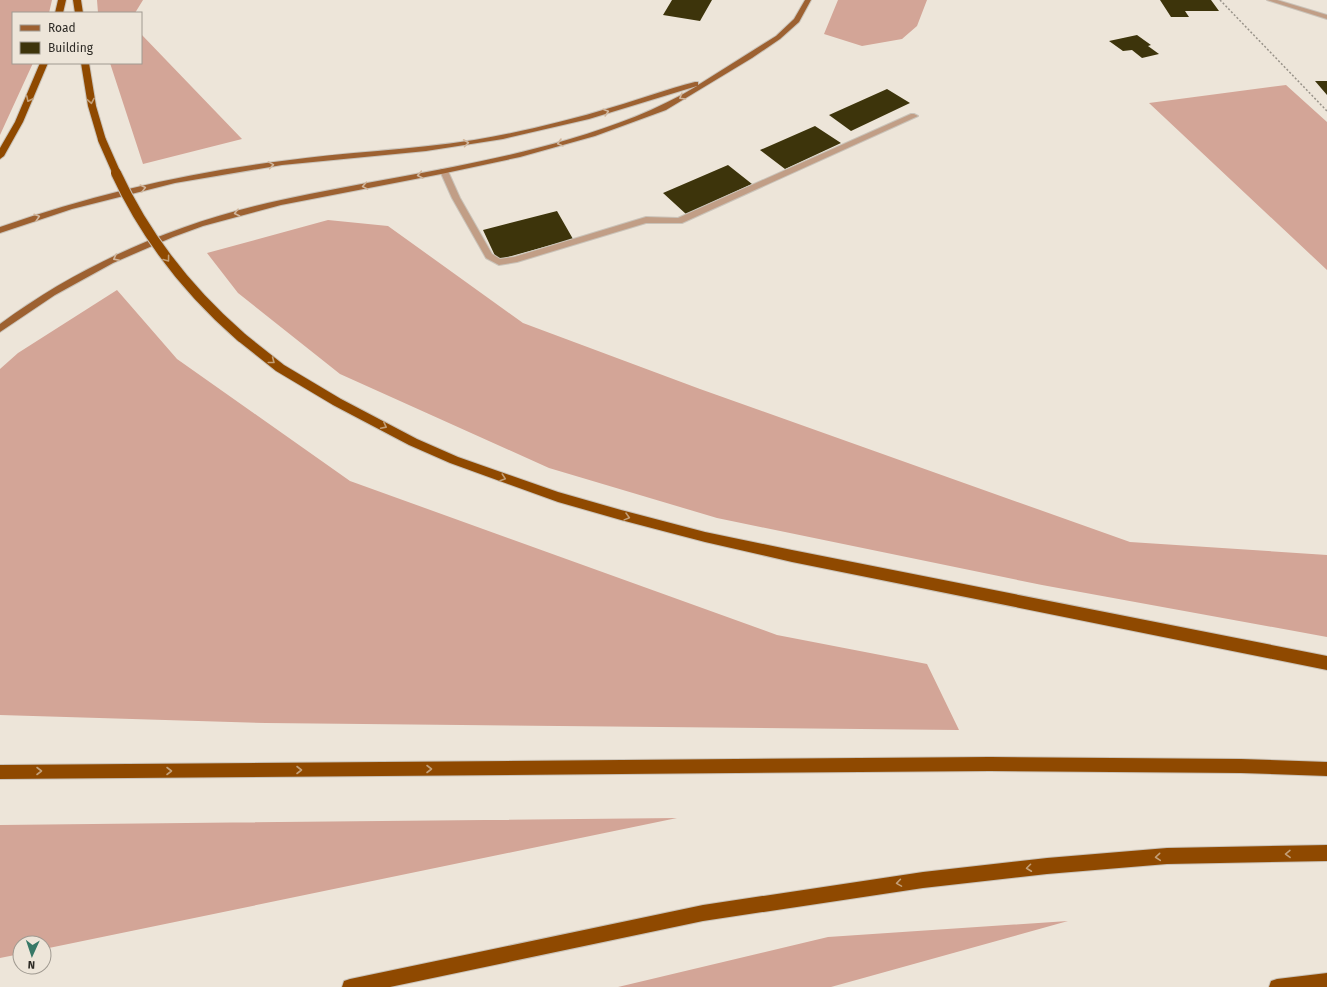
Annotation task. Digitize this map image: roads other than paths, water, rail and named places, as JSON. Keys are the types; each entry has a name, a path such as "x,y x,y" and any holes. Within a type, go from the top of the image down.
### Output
{"highway":[{"path":"59,12 62,0"},
{"path":"78,0 78,12"},
{"path":"0,156 19,122 44,64"},
{"path":"85,64 92,106 102,140 113,169 129,202 164,255 197,296 241,337 280,368 337,402 413,442 454,460 558,497 705,537 792,556 1327,663"},
{"path":"0,772 990,764 1241,766 1327,769"},
{"path":"350,987 703,913 923,880 1047,866 1168,856 1327,853"},
{"path":"1277,987 1327,981"}],"main road":[{"path":"0,330 31,307 95,269 137,248 191,227 264,206 444,171 507,157 569,141 627,122 666,107 763,49 795,22 808,0"},
{"path":"0,230 78,204 177,180 282,163 473,142 535,130 583,119 715,77"}],"street":[{"path":"1270,0 1327,17"},
{"path":"444,171 456,198 489,256 499,262 514,260 646,220 679,221 914,116"}]}
